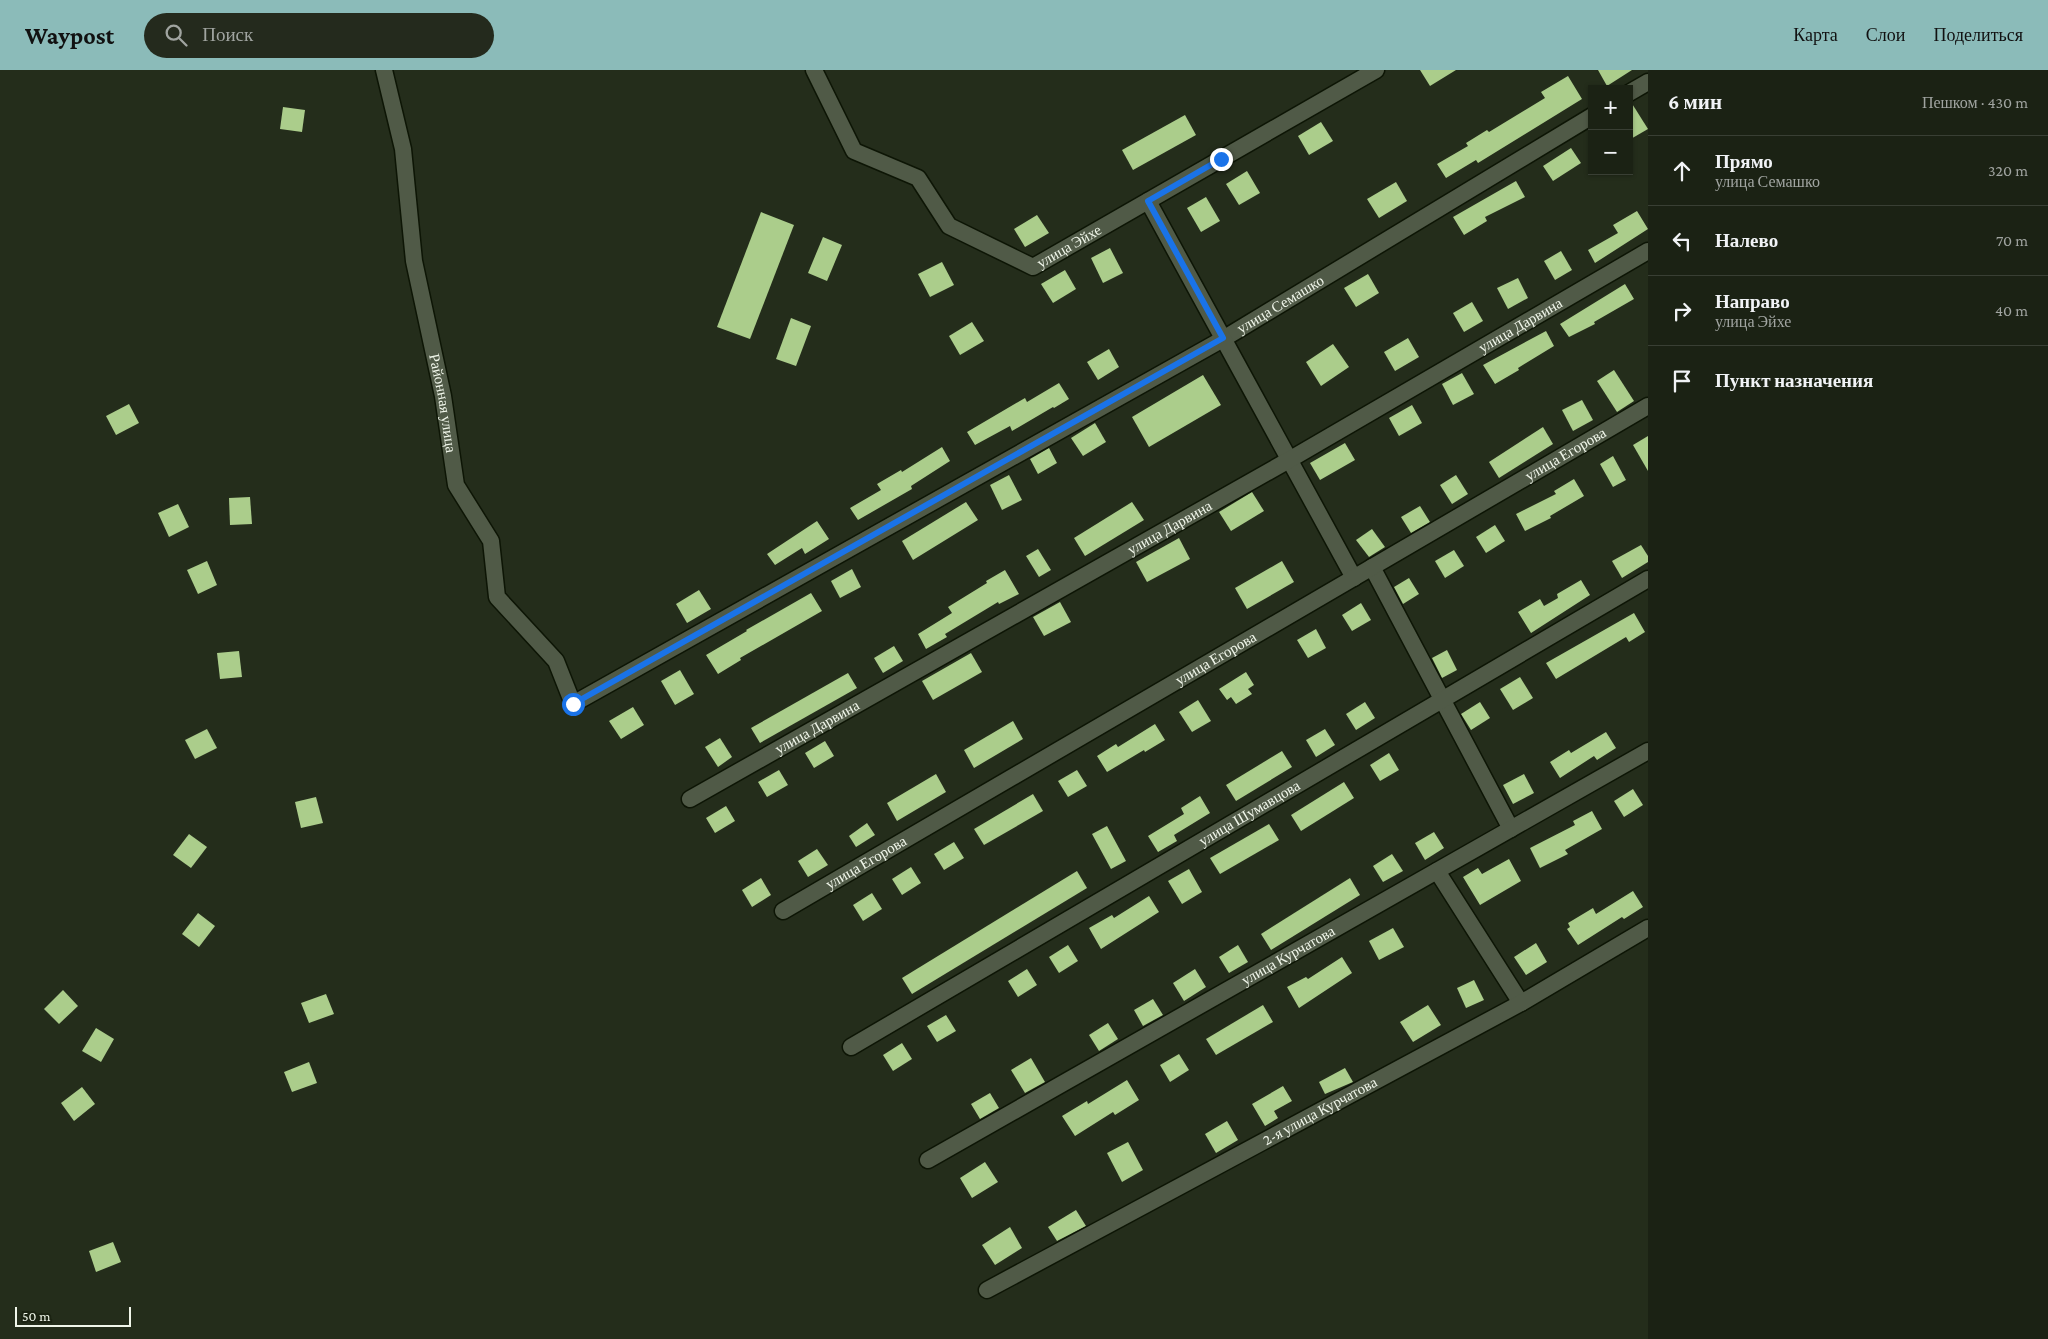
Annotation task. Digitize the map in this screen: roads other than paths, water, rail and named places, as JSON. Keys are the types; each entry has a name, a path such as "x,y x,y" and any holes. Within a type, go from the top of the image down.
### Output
{"street":[{"name":"Районная улица","path":"384,70 403,149 414,262 443,396 456,485 491,541 497,598 556,661 573,704"},
{"name":"улица Эйхе","path":"814,70 854,151 918,178 949,226 1033,268 1376,70"},
{"path":"1633,91 1648,82"},
{"name":"улица Семашко","path":"573,704 1223,338 1588,118"},
{"path":"1148,201 1354,578"},
{"name":"улица Дарвина","path":"690,799 1289,460 1648,251"},
{"name":"улица Егорова","path":"783,911 1648,406"},
{"path":"1372,567 1511,829"},
{"name":"улица Шумавцова","path":"851,1047 1648,579"},
{"name":"улица Курчатова","path":"928,1160 1648,752"},
{"path":"1437,872 1521,1003"},
{"name":"2-я улица Курчатова","path":"987,1290 1521,1003 1648,928"}]}
